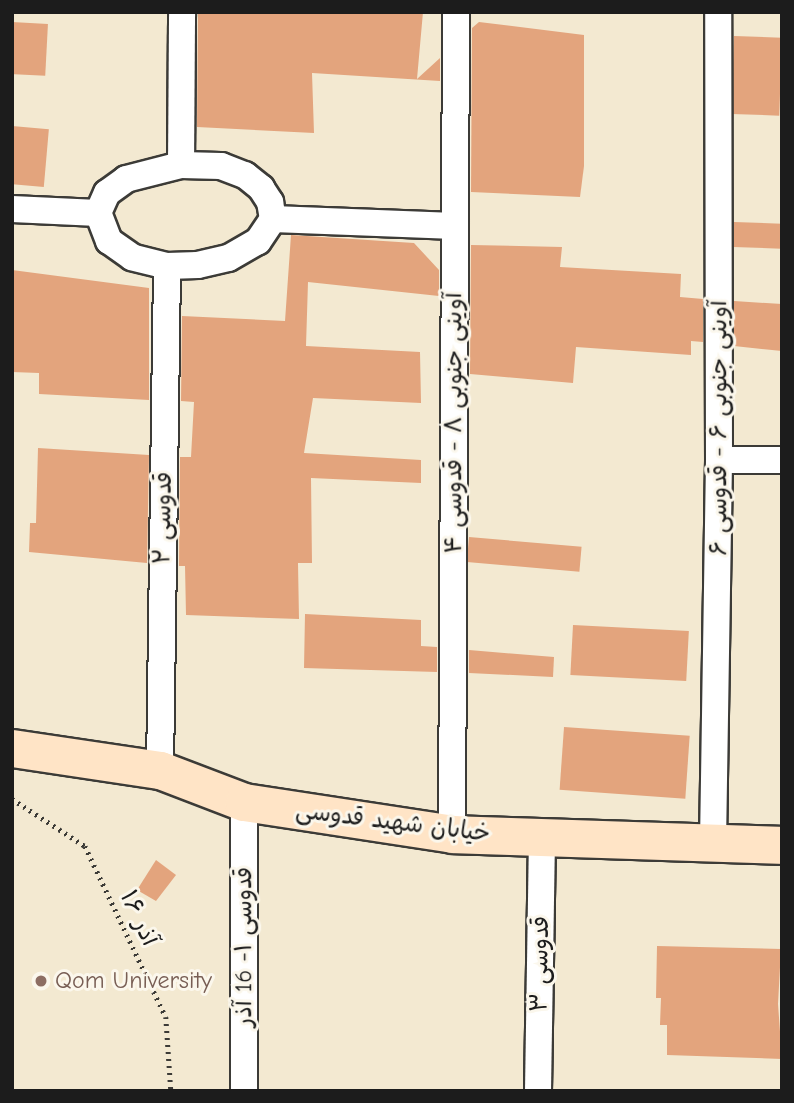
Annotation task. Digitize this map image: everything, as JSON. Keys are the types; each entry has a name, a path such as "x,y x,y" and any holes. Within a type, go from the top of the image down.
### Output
{"main road":[{"name":"خیابان شهید قدوسی","path":"12,748 160,770 244,802 452,834 782,845"}],"street":[{"path":"181,165 182,12"},
{"name":"آوینی جنوبی ۸ - قدوسی ۴","path":"452,834 456,12"},
{"name":"آوینی جنوبی ۶ - قدوسی ۶","path":"712,844 719,460 718,12"},
{"path":"181,165 221,166 246,175 270,202 273,219 258,241 228,258 198,265 167,266 132,257 109,240 98,213 107,193 126,179 181,165"},
{"path":"12,208 98,213"},
{"path":"273,219 455,226"},
{"name":"قدوسی ۲","path":"160,770 167,266"},
{"path":"719,460 782,460"},
{"name":"قدوسی ۱- 16 آذر","path":"244,802 244,1091"},
{"name":"قدوسی ۳","path":"538,1091 542,837"}],"path":[{"name":"۱۶ آذر","path":"12,799 85,846 166,1017 171,1091"}],"building":[{"path":"198,12 423,12 417,79 440,58 440,81 312,73 314,133 197,127"},
{"path":"12,22 48,24 45,76 12,74"},
{"path":"479,22 584,35 584,166 580,197 471,192 472,28"},
{"path":"734,36 782,38 779,116 731,114"},
{"path":"12,126 49,129 44,187 12,184"},
{"path":"734,222 782,224 781,249 733,247"},
{"path":"291,235 414,243 439,270 439,296 308,282 306,346 420,352 421,403 313,398 304,453 421,460 421,483 311,478 312,563 298,563 299,619 186,615 185,566 179,566 180,457 191,457 194,402 181,401 182,316 285,321"},
{"path":"471,245 562,247 560,267 681,274 680,297 703,299 703,342 691,341 691,355 576,347 573,383 470,374"},
{"path":"12,270 149,288 149,400 39,394 39,373 12,372"},
{"path":"734,301 782,304 782,351 734,346"},
{"path":"38,448 149,455 147,563 29,552 30,523 36,523"},
{"path":"469,537 582,547 579,572 467,562"},
{"path":"305,614 421,620 421,646 437,647 437,672 304,668"},
{"path":"573,625 689,631 686,681 570,675"},
{"path":"469,650 554,657 553,677 469,673"},
{"path":"564,727 690,736 685,799 560,790"},
{"path":"156,860 176,875 156,901 137,890"},
{"path":"657,946 781,949 778,1004 782,1059 667,1055 667,1025 660,1025 661,998 656,998"}],"place":[{"name":"Qom University","path":"41,981"}]}
